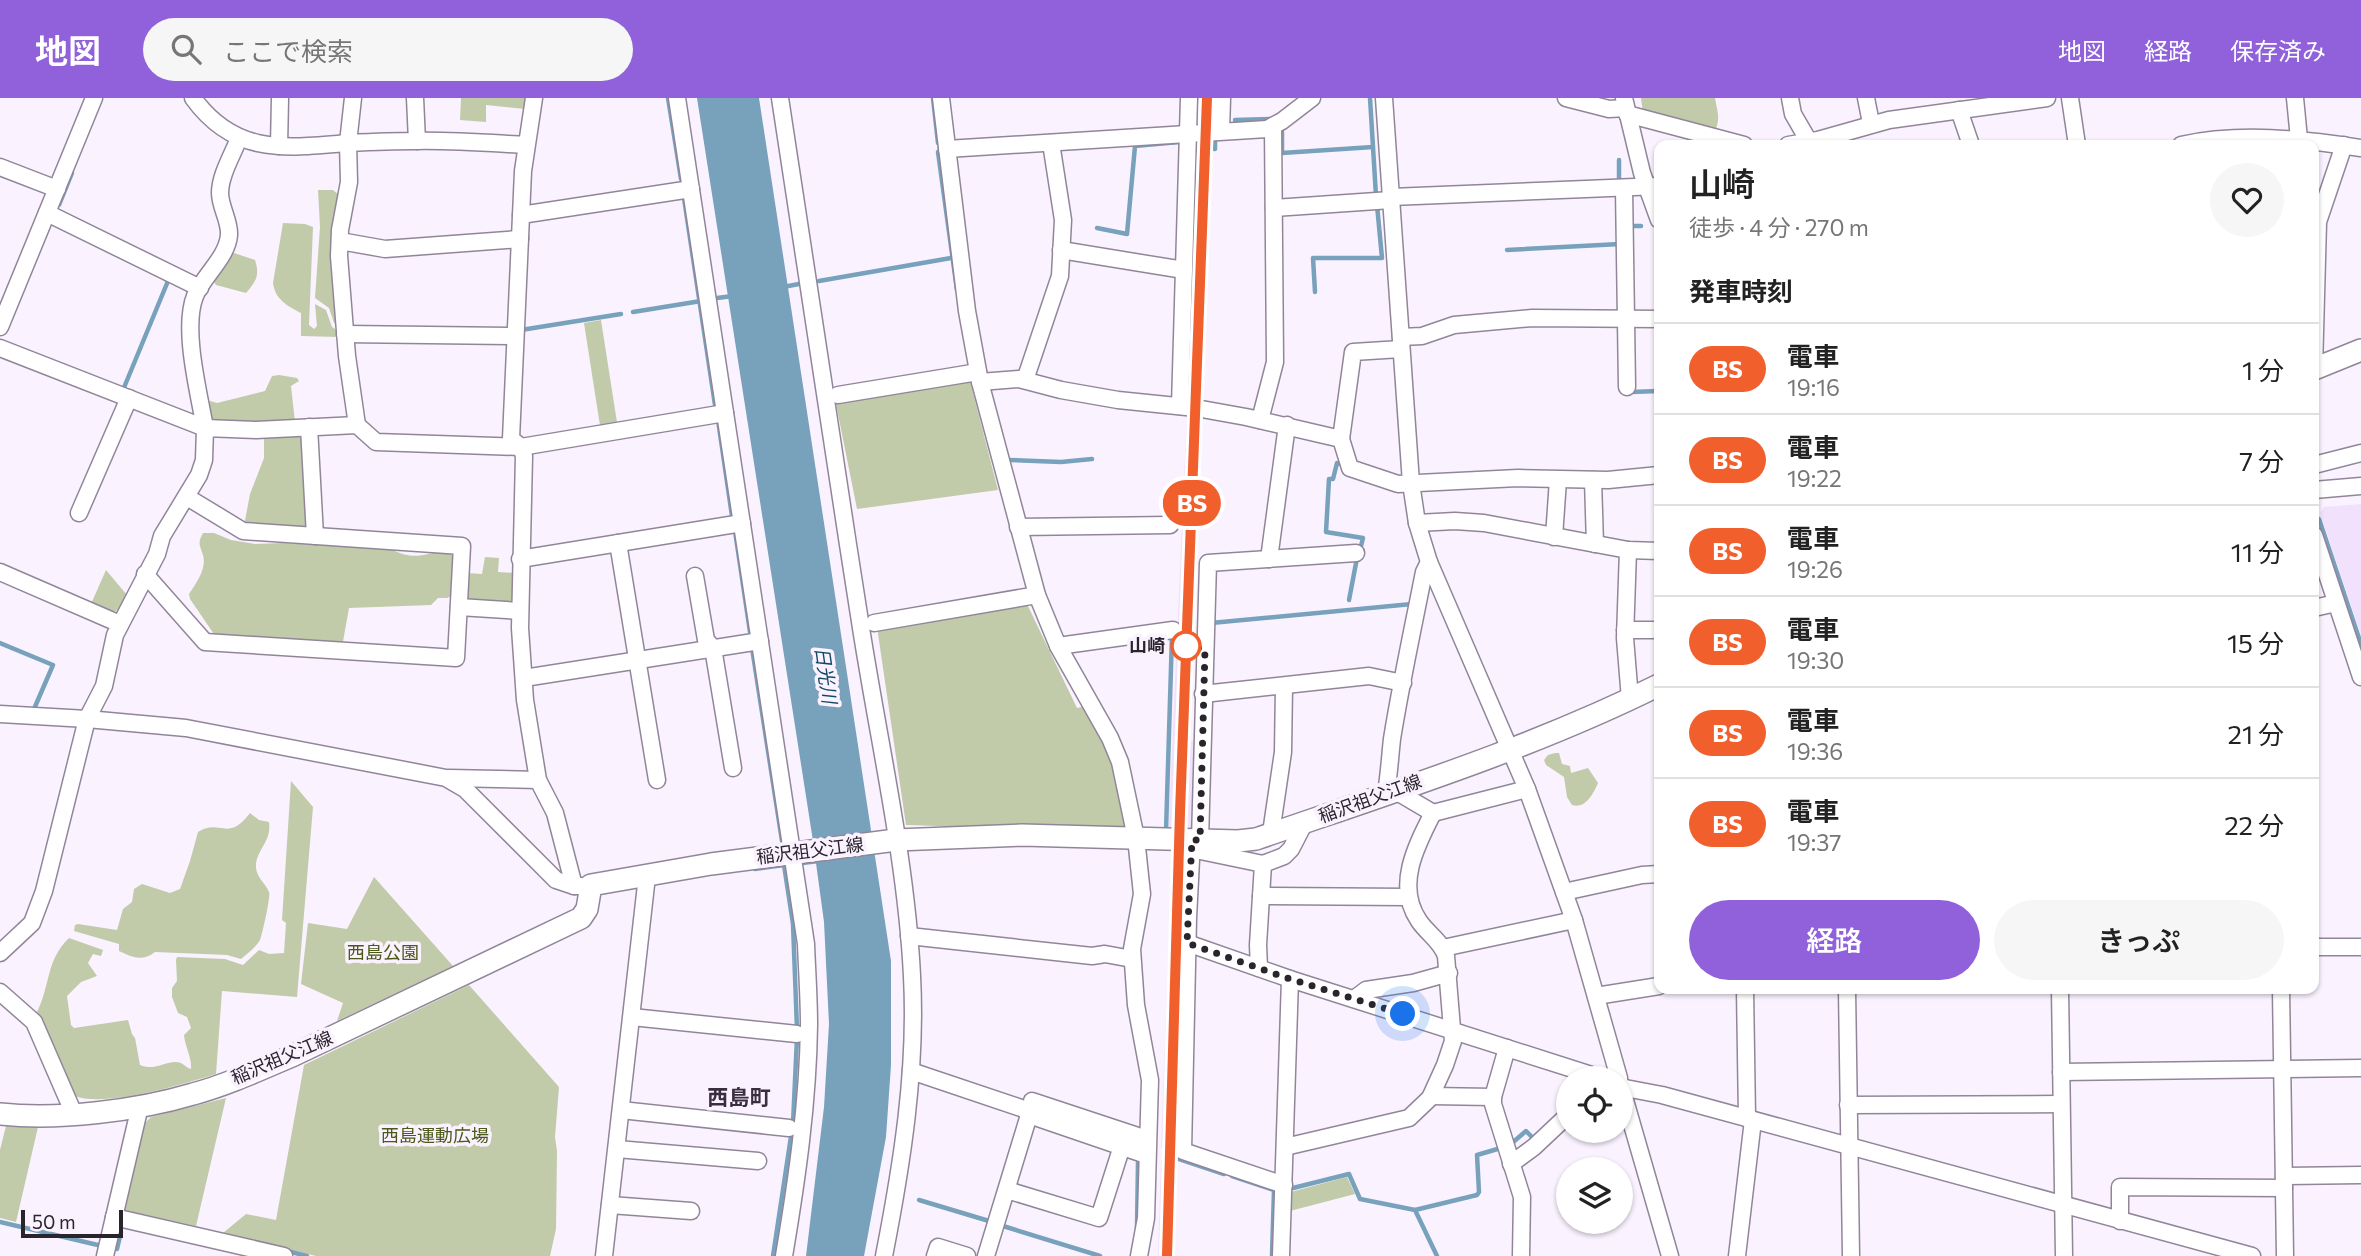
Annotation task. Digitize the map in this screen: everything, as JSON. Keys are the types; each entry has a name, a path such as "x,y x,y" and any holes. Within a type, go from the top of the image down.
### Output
{"main road":[{"path":"2319,367 2361,351"},
{"name":"稲沢祖父江線","path":"0,1114 46,1116 140,1106 193,1094 258,1071 581,918 587,909 583,886 711,864 895,840 985,835 1136,838 1194,843 1256,839 1511,749 1654,687"}],"street":[{"path":"0,327 94,98"},
{"path":"192,98 223,129 239,138 279,146 303,148 348,143 417,141 526,145"},
{"path":"279,146 281,98"},
{"path":"353,98 348,143 349,182 340,230 345,334 357,425 376,442 521,447 725,413"},
{"path":"415,98 417,141"},
{"path":"534,98 526,145 521,215 511,439 521,447 524,456 520,559 524,678 538,780 555,813 583,886"},
{"path":"677,98 795,853 806,944 809,1024 801,1140 784,1256"},
{"path":"779,98 909,936 912,978 911,1071 899,1179 884,1256"},
{"path":"942,98 967,311 979,377 1018,527 1037,595 1058,646 1110,738 1120,762 1136,838 1142,894 1132,959 1136,1005 1150,1080 1146,1218 1139,1256"},
{"path":"1180,406 1189,98"},
{"path":"1221,131 1222,98"},
{"path":"947,149 1267,129 1312,98"},
{"path":"1384,98 1411,483 1417,523 1429,562 1527,789 1574,920 1615,1066"},
{"path":"1566,98 1609,109 1626,107 1728,140"},
{"path":"1790,98 1793,114 1808,140"},
{"path":"1866,98 1871,123"},
{"path":"1819,140 1871,123 2048,98"},
{"path":"2070,98 2076,140"},
{"path":"2295,98 2299,139"},
{"path":"1274,208 1391,198 1653,186 1626,107"},
{"path":"1959,110 1968,140"},
{"path":"1260,420 1275,362 1273,126"},
{"path":"0,953 32,923 44,891 88,719 104,686 115,635 157,554 162,537 187,497 205,460 205,428 191,345 192,313 195,294 227,245 229,233 220,194 239,138"},
{"path":"2209,140 2306,140"},
{"path":"2319,142 2361,148"},
{"path":"1025,380 1060,276 1063,220 1051,143"},
{"path":"2319,219 2344,145"},
{"path":"0,167 57,189"},
{"path":"1625,188 1627,387"},
{"path":"521,215 691,189"},
{"path":"47,213 200,288"},
{"path":"340,242 385,249 520,239"},
{"path":"1061,250 1184,270"},
{"path":"1654,319 1532,318 1454,326 1401,343 1353,352 1341,439 1350,468 1398,484 1518,478 1593,480 1654,474"},
{"path":"345,334 514,336"},
{"path":"0,348 205,428 229,430 357,425"},
{"path":"838,395 979,377 1019,379 1118,400 1180,406 1287,425 1341,439"},
{"path":"79,513 129,398"},
{"path":"1269,559 1287,425"},
{"path":"309,427 315,536"},
{"path":"2319,464 2361,453"},
{"path":"1554,537 1558,480"},
{"path":"1593,480 1595,544"},
{"path":"2319,490 2361,486"},
{"path":"145,574 205,642 457,658 462,546 243,531 187,497"},
{"path":"520,559 742,523"},
{"path":"1417,523 1484,523 1628,550 1654,551"},
{"path":"1018,527 1170,525"},
{"path":"618,543 657,780"},
{"path":"1628,550 1625,630 1630,699"},
{"path":"1284,1185 1183,1151 1187,943 1203,694 1208,563 1356,553"},
{"path":"1429,562 1424,572 1392,742 1390,792 1433,813 1527,789"},
{"path":"2319,566 2322,584 2336,603 2361,677"},
{"path":"0,572 121,624"},
{"path":"695,576 706,640 713,648 733,768"},
{"path":"874,623 1037,595"},
{"path":"2319,607 2336,603"},
{"path":"459,607 520,611"},
{"path":"1058,646 1173,630"},
{"path":"1625,630 1654,630"},
{"path":"524,678 760,641"},
{"path":"1203,694 1369,676 1403,683"},
{"path":"1271,834 1283,751 1284,686"},
{"path":"0,714 186,728 446,778 538,780"},
{"path":"446,778 465,789 556,880 583,886"},
{"path":"1285,1147 1409,1118 1431,1096 1451,1050 1453,1030 1449,973 1443,948 1418,919 1408,897 1415,849 1433,813"},
{"path":"1194,843 1264,864 1284,856 1292,849 1305,822"},
{"path":"1259,968 1264,864"},
{"path":"1564,892 1642,874 1654,874"},
{"path":"604,1256 647,876"},
{"path":"1261,896 1408,897"},
{"path":"1443,948 1574,920"},
{"path":"909,936 1092,956 1105,954 1132,959"},
{"path":"1187,943 1290,979 1563,1066"},
{"path":"2319,947 2361,947"},
{"path":"1203,949 1258,949"},
{"path":"1354,999 1366,990 1413,983 1449,973"},
{"path":"1282,1256 1290,979"},
{"path":"1596,996 1654,987"},
{"path":"0,992 34,1022 74,1114"},
{"path":"1737,1256 1750,1119 1745,994"},
{"path":"1847,994 1851,1256"},
{"path":"2060,994 2064,1256"},
{"path":"2281,994 2285,1256"},
{"path":"632,1017 797,1034"},
{"path":"1507,1048 1493,1097 1497,1122 1522,1197 1521,1256"},
{"path":"2061,1072 2361,1068"},
{"path":"911,1071 1147,1147"},
{"path":"1633,1087 2252,1256"},
{"path":"1431,1096 1493,1097"},
{"path":"1848,1105 2062,1104"},
{"path":"105,1256 140,1106"},
{"path":"1030,1108 1122,1146 1147,1147"},
{"path":"986,1256 1030,1108"},
{"path":"621,1110 789,1128"},
{"path":"1511,1164 1556,1126"},
{"path":"1633,1129 1670,1256"},
{"path":"1007,1190 1099,1218 1122,1146"},
{"path":"617,1149 758,1161"},
{"path":"2120,1220 2120,1187 2284,1182 2361,1175"},
{"path":"610,1205 691,1211"},
{"path":"114,1217 284,1256"},
{"path":"935,1256 938,1247 967,1256"}],"shaded area":[{"path":"1210,137 1200,407 1186,405 1195,139"},
{"path":"1187,411 1201,412 1191,741 1197,742 1194,833 1168,837"},
{"path":"2361,504 2361,635 2320,513 2324,507"},
{"path":"1172,845 1187,845 1178,1154 1161,1148"},
{"path":"1161,1160 1176,1166 1171,1256 1158,1256"}],"green space":[{"path":"461,98 527,98 525,109 486,105 486,122 460,120"},
{"path":"1641,98 1715,98 1718,118 1715,131 1643,113"},
{"path":"318,190 333,190 339,195 338,325 334,323 329,308 315,298 320,227"},
{"path":"283,223 313,227 309,325 314,329 317,326 315,304 326,310 332,327 338,331 338,337 301,336 301,313 287,305 276,293 273,283"},
{"path":"231,252 255,260 256,278 246,293 216,285 213,280"},
{"path":"601,320 618,429 601,432 584,323"},
{"path":"272,376 297,378 299,381 291,386 295,422 218,424 210,418 207,404 210,401 217,403 265,391"},
{"path":"969,377 998,490 857,509 835,399"},
{"path":"299,434 305,439 309,525 304,530 244,526 250,494 264,458 264,435"},
{"path":"203,533 214,533 231,540 255,544 390,549 415,556 449,552 455,559 454,595 438,598 431,605 349,608 342,647 218,640 189,594 203,565 200,542"},
{"path":"485,557 499,558 498,572 516,573 515,599 510,605 472,602 466,596 467,573 482,574"},
{"path":"106,570 127,595 119,610 111,612 91,604"},
{"path":"1026,602 1077,708 1085,706 1111,753 1129,823 1123,832 906,825 877,627"},
{"path":"1559,753 1562,764 1570,766 1571,773 1588,768 1598,783 1585,803 1572,805 1567,797 1564,777 1546,765 1544,760"},
{"path":"291,781 313,807 297,997 222,991 216,1074 165,1089 124,1097 88,1099 75,1096 36,1014 52,965 61,947 69,938 103,950 101,956 93,954 88,963 97,976 81,982 67,996 71,1025 74,1028 128,1020 135,1038 140,1065 151,1067 176,1062 191,1069 184,1035 191,1028 187,1017 178,1013 172,997 172,988 177,981 177,957 225,959 243,965 259,950 269,954 284,953 286,923 282,920"},
{"path":"250,813 259,820 269,822 268,836 258,856 256,868 269,895 260,940 241,959 227,955 155,952 137,958 119,951 119,944 74,931 75,925 78,924 117,930 123,909 132,902 134,889 142,884 170,893 180,889 198,832 213,827 230,829"},
{"name":"西島公園","path":"374,877 453,966 337,1021 343,1003 301,984 308,923 347,929"},
{"name":"西島運動広場","path":"469,985 559,1087 555,1137 556,1229 550,1256 316,1256 223,1233 246,1214 276,1220 304,1065"},
{"path":"226,1098 196,1226 124,1210 144,1124 151,1117"},
{"path":"6,1126 38,1127 16,1222 0,1218 0,1150"},
{"path":"1347,1177 1355,1194 1286,1212 1287,1193"}],"water":[{"name":"日光川","path":"697,98 759,98 891,961 891,1065 886,1137 864,1256 806,1256 824,1107 829,1024 824,922"}],"waterway":[{"path":"668,98 681,179"},
{"path":"933,98 938,143"},
{"path":"1370,98 1376,196"},
{"path":"1235,120 1270,119"},
{"path":"1282,132 1282,153 1373,147"},
{"path":"1208,148 1215,149 1215,139"},
{"path":"1097,228 1127,234 1135,146 1179,142"},
{"path":"938,152 957,290"},
{"path":"1619,160 1619,182"},
{"path":"59,205 72,173"},
{"path":"684,198 715,405"},
{"path":"1315,292 1313,258 1382,258 1377,205"},
{"path":"1629,226 1641,226"},
{"path":"1507,250 1620,244"},
{"path":"819,281 951,258"},
{"path":"123,390 168,281 165,279"},
{"path":"783,287 799,284"},
{"path":"717,298 733,296"},
{"path":"633,312 701,301"},
{"path":"521,330 621,314"},
{"path":"1631,392 1654,391"},
{"path":"718,420 732,516"},
{"path":"1009,460 1061,462 1092,459"},
{"path":"1342,464 1337,463 1333,479 1329,479 1326,532 1363,538 1360,550"},
{"path":"2319,519 2361,644"},
{"path":"735,531 750,632"},
{"path":"1349,600 1357,558"},
{"path":"1211,623 1412,604"},
{"path":"1166,831 1172,635"},
{"path":"0,643 53,665 34,709"},
{"path":"752,648 782,841"},
{"path":"802,863 819,861"},
{"path":"755,869 784,865 793,924 797,1029"},
{"path":"773,1256 793,1123 797,1038"},
{"path":"1511,1144 1526,1131 1536,1141"},
{"path":"1415,1210 1477,1195 1477,1155 1501,1148"},
{"path":"1179,1159 1224,1174"},
{"path":"1137,1228 1138,1162"},
{"path":"1289,1189 1349,1174 1360,1199 1415,1210 1437,1256"},
{"path":"1232,1176 1274,1190 1272,1256"},
{"path":"919,1200 989,1221"},
{"path":"0,1222 102,1246"},
{"path":"1003,1226 1100,1256"},
{"path":"117,1249 121,1232"},
{"path":"287,1251 307,1256"}],"railway":[{"path":"1167,1256 1179,839 1207,98"}],"train":[{"name":"BS","path":"1167,1256 1180,812 1207,98"}],"place":[{"name":"山崎","path":"1186,646"}],"district":[{"name":"西島町","path":"739,1098"}],"route":[{"path":"1186,646 1205,649 1200,840 1192,840 1187,943 1403,1014"}]}
